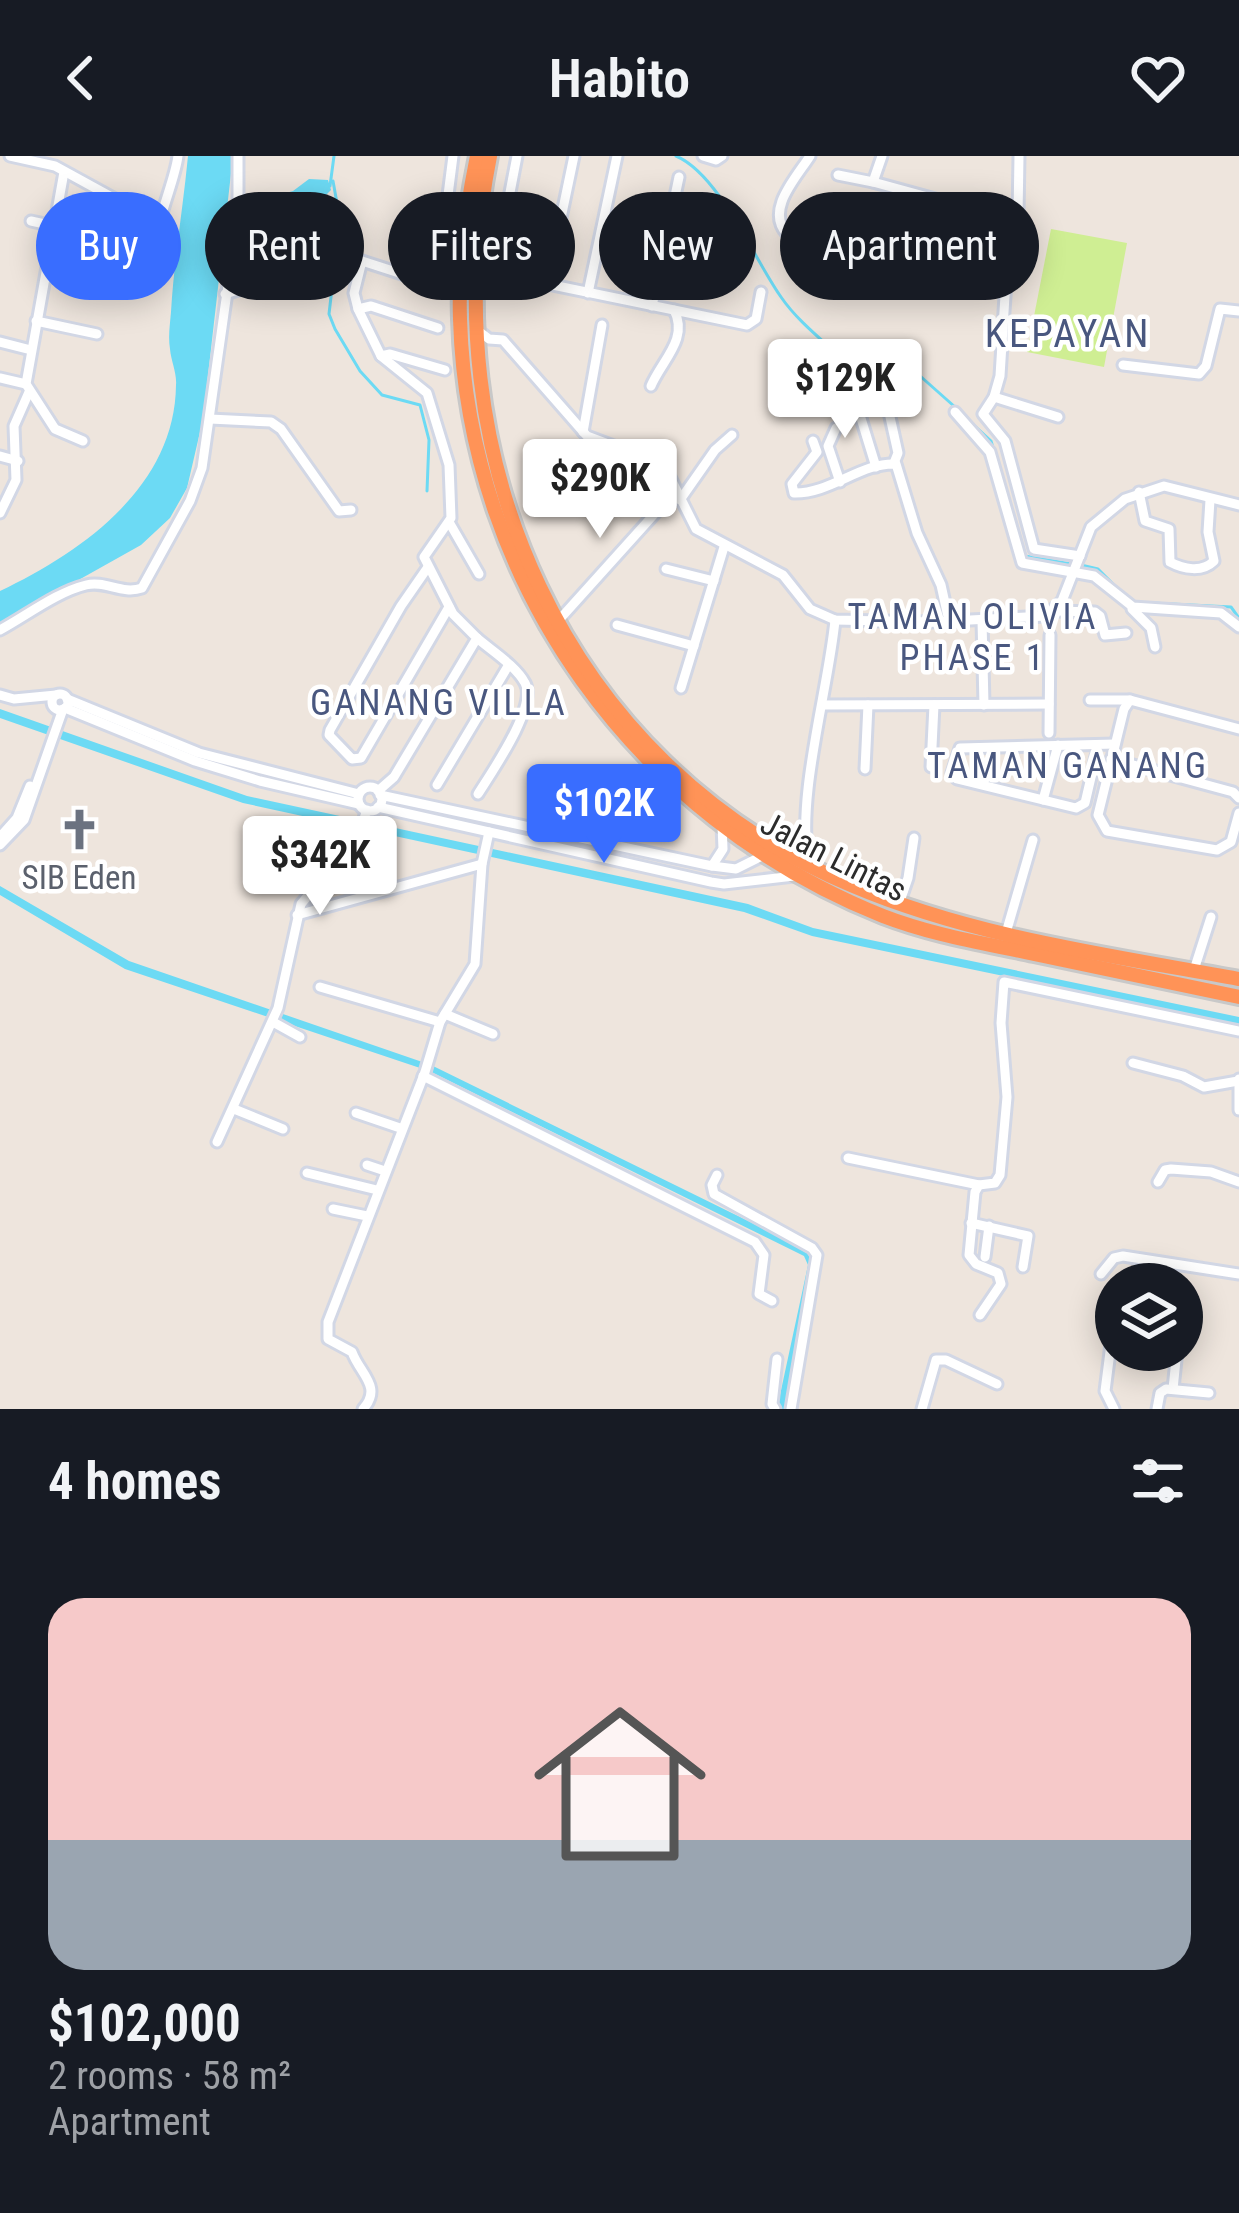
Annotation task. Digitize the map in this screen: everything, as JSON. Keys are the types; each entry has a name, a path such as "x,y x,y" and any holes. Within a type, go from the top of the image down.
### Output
{"highway":[{"name":"Jalan Lintas","path":"474,192 477,156"},
{"name":"Jalan Lintas","path":"482,192 490,156"},
{"name":"Jalan Lintas","path":"465,300 461,340 472,424 493,507 577,676 626,739 670,784 722,825 775,850"},
{"name":"Jalan Lintas","path":"474,300 476,351 494,464 537,597 609,697 711,800 805,871 895,911 1239,979"},
{"name":"Jalan Lintas","path":"805,871 859,888 892,911 940,934 1239,1000"}],"street":[{"path":"10,156 43,162 101,192"},
{"path":"171,192 178,156"},
{"path":"238,156 238,192"},
{"path":"448,192 452,156"},
{"path":"510,192 517,156"},
{"path":"566,192 574,156"},
{"path":"588,293 616,156"},
{"path":"703,156 716,160 722,156"},
{"path":"788,192 810,156"},
{"path":"873,182 882,156"},
{"path":"1019,156 1018,216 1008,248 1004,341 994,398 983,415 1005,441 1034,549 1096,577 1151,628 1154,647"},
{"path":"60,192 64,172"},
{"path":"838,176 910,192"},
{"path":"652,306 680,177"},
{"path":"31,221 36,222"},
{"path":"388,269 362,261 354,293 358,309 381,356 429,397 449,464 449,522 479,574"},
{"path":"575,290 751,325 761,292"},
{"path":"0,513 13,491 18,461 14,426 28,388 40,300"},
{"path":"0,630 80,586 98,584 131,591 146,585 197,484 224,300"},
{"path":"358,309 371,306 438,328"},
{"path":"651,386 676,345 680,321 674,310"},
{"path":"1123,365 1198,374 1206,366 1218,311 1239,311"},
{"path":"36,321 97,334"},
{"path":"583,433 602,325"},
{"path":"474,327 489,338 503,340 583,433 664,465 696,529 783,574 810,609 836,620 950,621 1095,612 1105,635 1126,632"},
{"path":"476,351 489,338"},
{"path":"0,342 31,350"},
{"path":"381,356 391,354 445,370"},
{"path":"0,378 28,388 55,429 83,440"},
{"path":"886,398 898,453 894,463 950,621"},
{"path":"994,398 1058,417"},
{"path":"856,403 876,467"},
{"path":"955,412 990,452 1021,561 1077,565"},
{"path":"210,419 271,422 339,511 351,510"},
{"path":"836,428 828,446 840,482"},
{"path":"557,622 732,435"},
{"path":"813,441 817,452 791,491 810,493 894,463"},
{"path":"0,456 18,461"},
{"path":"1056,611 1095,522 1139,492 1164,486 1239,505"},
{"path":"1139,492 1145,521 1170,531 1170,562 1190,568 1214,561 1208,532 1210,500"},
{"path":"449,522 425,554 428,567 448,607 528,690 520,722 478,794"},
{"path":"681,688 724,547"},
{"path":"428,567 400,606 330,730 329,735 352,759 361,758 448,607"},
{"path":"666,569 714,581"},
{"path":"1128,605 1221,614 1239,627"},
{"path":"0,695 14,699 33,695 366,807 488,837 710,882 750,879 805,871 836,620"},
{"path":"982,620 984,705"},
{"path":"617,625 694,646"},
{"path":"1049,733 1050,635"},
{"path":"366,807 394,777 477,638"},
{"path":"437,785 508,666"},
{"path":"1090,700 1130,700 1239,729"},
{"path":"1130,700 1114,744 1098,815 1107,831 1217,850 1231,842 1239,813"},
{"path":"822,705 1049,704"},
{"path":"865,769 868,705"},
{"path":"931,767 934,705"},
{"path":"0,841 17,818 59,707"},
{"path":"1096,756 1082,806 955,778 952,769 961,748 1114,744"},
{"path":"1043,800 1058,745"},
{"path":"1111,759 1233,792 1239,798"},
{"path":"217,1142 275,1016 297,915 312,887 361,833 368,788 736,869 807,841"},
{"path":"712,866 723,849 722,825"},
{"path":"363,1409 372,1396 372,1385 354,1354 330,1342 327,1329 442,1018 475,964 488,837"},
{"path":"895,911 908,878 914,838"},
{"path":"1006,933 1033,840"},
{"path":"750,879 775,850"},
{"path":"297,915 483,861"},
{"path":"1195,970 1210,917"},
{"path":"848,1158 979,1185 995,1183 1000,1174 1007,1097 1001,1023 1004,982 1239,1031"},
{"path":"320,987 493,1034"},
{"path":"275,1016 300,1037"},
{"path":"1133,1063 1183,1076 1204,1087 1239,1080 1239,1110"},
{"path":"425,1070 755,1241 764,1255 759,1294 772,1300"},
{"path":"234,1109 283,1129"},
{"path":"356,1113 400,1128"},
{"path":"367,1165 385,1171"},
{"path":"1158,1182 1171,1169 1211,1172 1239,1182"},
{"path":"308,1173 377,1190"},
{"path":"717,1175 714,1194 817,1255 791,1409"},
{"path":"979,1185 970,1258 998,1273 1001,1284 980,1315"},
{"path":"333,1209 367,1216"},
{"path":"971,1223 1028,1235 1023,1267"},
{"path":"985,1257 989,1226"},
{"path":"1110,1263 1124,1256 1169,1263"},
{"path":"1203,1268 1239,1274"},
{"path":"775,1409 777,1359"},
{"path":"922,1409 936,1360 946,1360 997,1384"},
{"path":"1107,1371 1105,1390 1114,1409"},
{"path":"1173,1390 1175,1371"},
{"path":"1157,1409 1162,1390 1209,1394"}],"green space":[{"path":"1051,229 1127,243 1104,367 1027,352"}],"water":[{"path":"188,156 233,156 229,192 205,192 205,300 217,300 203,419 187,488 170,518 141,545 0,624 0,591 91,536 141,485 160,455 172,422 176,385 169,330 172,300 181,300 181,214"},
{"path":"309,179 328,180 331,190 290,192"},
{"path":"0,709 247,796 748,904 813,928 1239,1017 1239,1025 812,936 744,912 243,803 0,718"},
{"path":"0,886 129,961 431,1065 807,1250 814,1267 784,1409 777,1409 808,1265 804,1256 429,1071 125,969 0,895"}],"waterway":[{"path":"330,186 334,156"},
{"path":"676,156 707,180 788,306 848,364 910,367 955,407"},
{"path":"333,181 340,220 329,314 360,371 382,395 420,405 429,440 427,491"},
{"path":"966,418 991,441 994,451"},
{"path":"999,466 1025,556 1071,564"},
{"path":"1081,565 1098,569 1121,592"},
{"path":"1132,602 1231,607 1239,618"}],"place":[{"name":"SIB Eden","path":"79,829"}],"district":[{"name":"KEPAYAN","path":"1068,333"},
{"name":"TAMAN OLIVIA PHASE 1","path":"973,636"},
{"name":"GANANG VILLA","path":"439,702"},
{"name":"TAMAN GANANG","path":"1068,765"}]}
